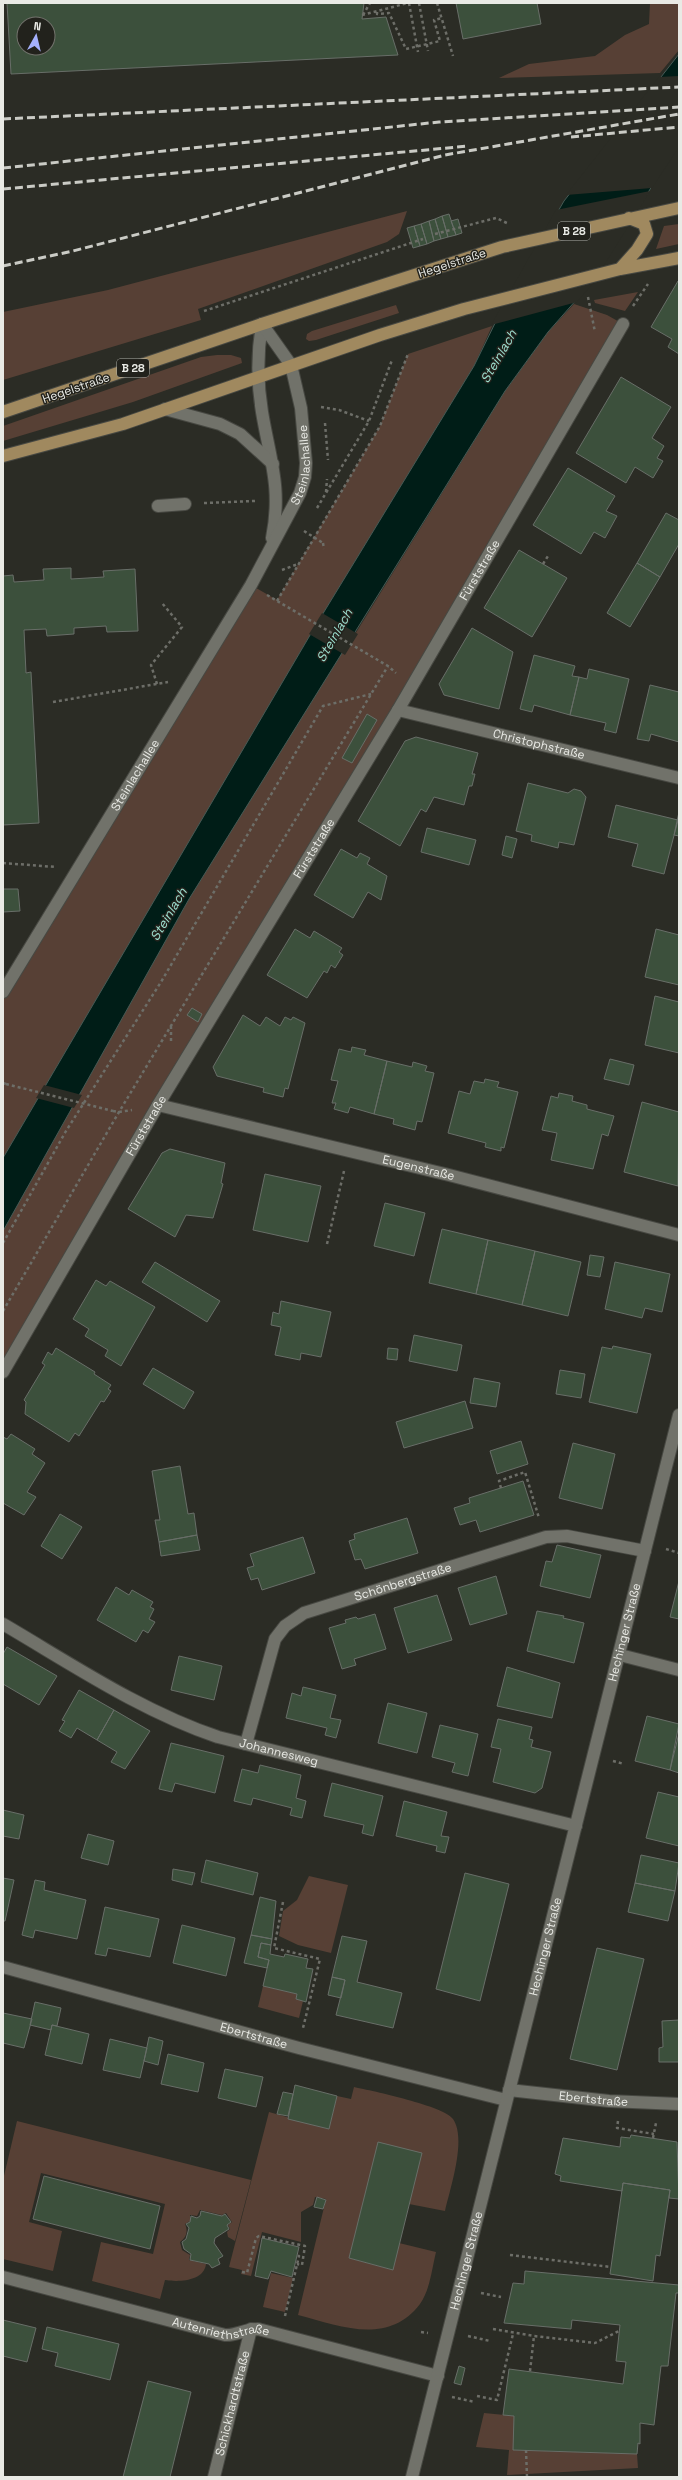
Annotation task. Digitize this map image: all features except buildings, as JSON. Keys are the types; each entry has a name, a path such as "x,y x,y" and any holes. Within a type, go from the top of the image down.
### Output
{"main road":[{"name":"B 28","path":"644,218 679,208"},
{"name":"Hegelstraße","path":"3,412 262,324 502,246 629,218 644,218"},
{"path":"617,270 646,238 644,218"},
{"path":"3,456 123,424 258,376 464,309 531,290 617,270 679,258"}],"street":[{"path":"262,324 291,365"},
{"path":"258,376 257,350 262,324"},
{"name":"Fürststraße","path":"3,1372 158,1105 398,710 623,324"},
{"name":"Steinlachallee","path":"3,992 42,930 75,870 187,691 293,508 305,477 306,445 303,420 291,365"},
{"name":"Steinlachallee","path":"258,376 262,412 273,464 277,512 272,538 265,557"},
{"path":"165,409 220,424 240,434 273,464"},
{"path":"158,506 185,504"},
{"name":"Christophstraße","path":"398,710 679,778"},
{"name":"Eugenstraße","path":"158,1105 449,1175 679,1235"},
{"name":"Hechinger Straße","path":"412,2477 620,1655 679,1415"},
{"name":"Schönbergstraße","path":"246,1744 275,1639 285,1626 304,1613 546,1537 567,1536 645,1551"},
{"name":"Johannesweg","path":"3,1624 168,1718 218,1736 576,1826"},
{"path":"620,1655 679,1670"},
{"name":"Ebertstraße","path":"3,1967 299,2048 508,2095 679,2104"},
{"name":"Autenriethstraße","path":"3,2277 225,2335 232,2336 251,2329 438,2376"},
{"name":"Schickhardtstraße","path":"214,2477 251,2329"}],"path":[{"path":"370,3 362,15 409,3 418,45 418,52"},
{"path":"419,3 428,51"},
{"path":"437,3 453,56"},
{"path":"377,12 377,14 389,13 406,49 440,41 434,20 442,18"},
{"path":"435,234 496,218 509,223 510,228"},
{"path":"204,311 423,239"},
{"path":"623,324 649,283"},
{"path":"3,1311 119,1112 388,666 277,601 380,426 408,354"},
{"path":"315,512 369,421 392,360"},
{"path":"331,408 369,421"},
{"path":"185,504 262,501"},
{"path":"300,537 308,524"},
{"path":"304,531 324,543 324,549"},
{"path":"543,564 548,556"},
{"path":"280,571 284,564"},
{"path":"157,684 151,665 182,628 162,604"},
{"path":"53,702 167,682"},
{"path":"3,1243 66,1131 161,982 323,706 371,694"},
{"path":"3,863 75,870"},
{"path":"4,1084 113,1111"},
{"path":"328,1244 348,1151"},
{"path":"501,1488 499,1481 525,1472 541,1530 533,1541"},
{"path":"284,1902 274,1948 320,1959 299,2048"},
{"path":"617,2128 654,2134"},
{"path":"653,2138 655,2129"},
{"path":"242,2272 247,2273 256,2238 259,2236 305,2246 302,2265 297,2264"},
{"path":"510,2255 611,2267"},
{"path":"280,2336 299,2256 297,2256"},
{"path":"481,2293 501,2297"},
{"path":"493,2329 513,2334 595,2343 619,2331"},
{"path":"477,2396 497,2400 513,2334"},
{"path":"462,2335 490,2340"},
{"path":"530,2371 534,2336"},
{"path":"448,2396 475,2402"},
{"path":"526,2450 526,2477"}],"shaded area":[{"path":"650,3 679,3 679,50 660,73 499,78 529,64 595,56 625,35 649,24"},
{"path":"407,211 399,234 387,242 198,309 201,320 3,380 3,312 108,290"},
{"path":"679,224 679,244 656,249 664,226"},
{"path":"638,292 625,311 595,303 594,300"},
{"path":"574,304 607,315 623,324 3,1371 3,991 251,585 277,600 380,426 408,354 492,326 474,366 317,625 349,644 505,391 548,332"},
{"path":"396,305 399,313 316,340 309,341 306,339 307,334 312,331"},
{"path":"231,355 241,358 242,363 133,402 3,441 3,426 201,357"},
{"path":"309,1876 348,1885 331,1953 298,1945 279,1936 283,1911 297,1900"},
{"path":"263,1986 297,1994 296,1999 303,2001 299,2018 258,2007"},
{"path":"354,2087 423,2104 436,2109 447,2114 453,2119 457,2128 458,2151 445,2211 409,2204 378,2143 349,2258 393,2270 399,2243 436,2252 428,2286 420,2304 407,2317 393,2325 378,2329 347,2327 298,2315 326,2199 315,2197 313,2205 301,2212 301,2242 262,2232 251,2276 241,2274 242,2270 229,2267 269,2112 329,2129 337,2096 351,2099"},
{"path":"17,2121 251,2180 235,2241 228,2237 227,2232 230,2229 228,2225 232,2222 226,2213 222,2215 200,2210 197,2216 190,2215 190,2221 185,2224 187,2231 180,2242 182,2250 190,2255 189,2260 206,2264 204,2270 195,2278 183,2281 165,2280 160,2299 92,2281 101,2242 153,2254 165,2204 41,2173 29,2222 62,2231 53,2271 3,2259 3,2180"},
{"path":"271,2273 293,2278 285,2312 263,2307"},
{"path":"484,2413 514,2416 514,2450 637,2454 638,2468 507,2475 509,2450 476,2447"}],"water":[{"name":"Steinlach","path":"679,54 679,143 592,282 548,332 505,391 189,899 3,1231 3,1158 316,625 474,366 505,303 564,201"}],"pier":[{"path":"679,76 679,147 652,188 566,195 659,77"},
{"path":"650,191 593,283 577,302 491,325 556,210"},
{"path":"322,613 358,634 345,655 309,634"},
{"path":"44,1085 82,1095 74,1108 36,1098"}],"railway":[{"path":"3,119 679,87"},
{"path":"3,168 439,122 679,107"},
{"path":"3,266 73,251 445,155 679,114"},
{"path":"571,137 679,127"},
{"path":"3,189 469,146"}]}
